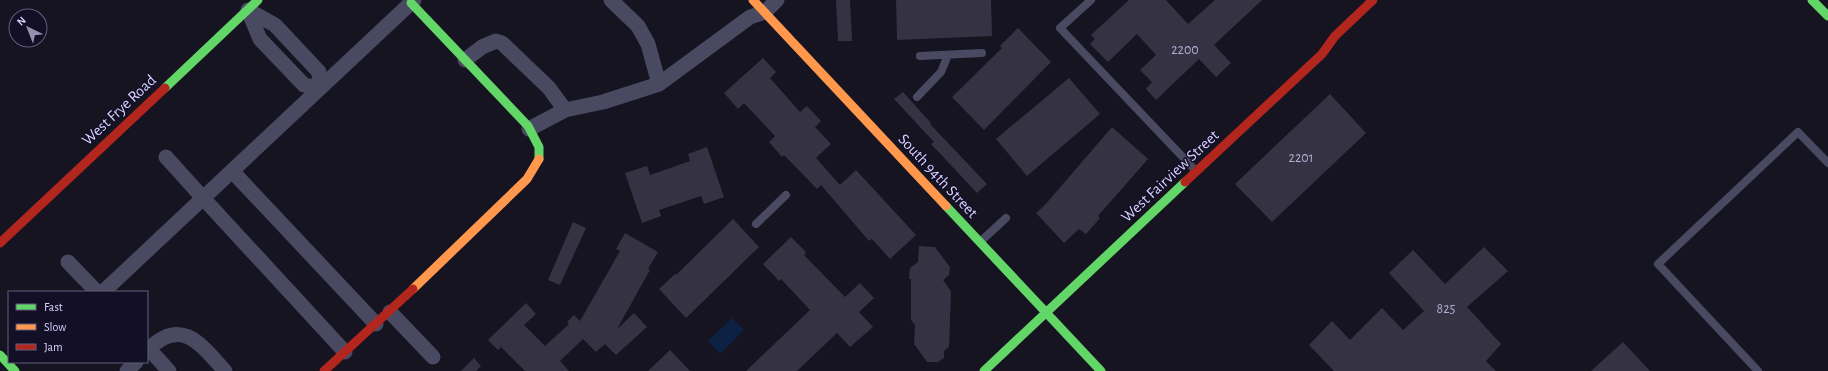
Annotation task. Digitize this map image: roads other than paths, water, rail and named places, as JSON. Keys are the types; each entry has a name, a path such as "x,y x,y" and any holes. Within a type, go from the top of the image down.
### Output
{"street":[{"path":"611,0 638,26 648,44 659,84"},
{"name":"South 94th Street","path":"753,0 979,243 1101,371"},
{"path":"529,129 565,110 603,102 659,84 750,16 765,12 778,0"},
{"name":"West Fairview Street","path":"984,371 1322,54 1335,36 1373,0"},
{"path":"1812,0 1828,16"},
{"path":"104,291 412,1 529,129 538,141 541,153 538,166 527,179 390,312 324,371"},
{"path":"253,5 260,38 304,85 320,88"},
{"path":"253,5 275,25 319,72 320,88"},
{"name":"West Frye Road","path":"0,243 253,5"},
{"path":"466,60 488,42 496,41 502,43 549,88 565,110"},
{"path":"166,156 345,352"},
{"path":"232,171 376,324"},
{"path":"68,262 96,291"},
{"path":"390,312 433,357"},
{"path":"169,371 148,349 163,338 181,333 192,338 225,371"},
{"path":"0,355 15,371"},
{"path":"127,371 135,363"}],"lane":[{"path":"1091,0 1060,28 1197,172"},
{"path":"920,56 982,53"},
{"path":"917,96 941,72 948,54"},
{"path":"1758,371 1658,264 1798,132 1828,163"},
{"path":"756,224 786,195"},
{"path":"979,243 1006,218"}],"water":[{"path":"732,318 744,330 720,354 708,341"}]}
